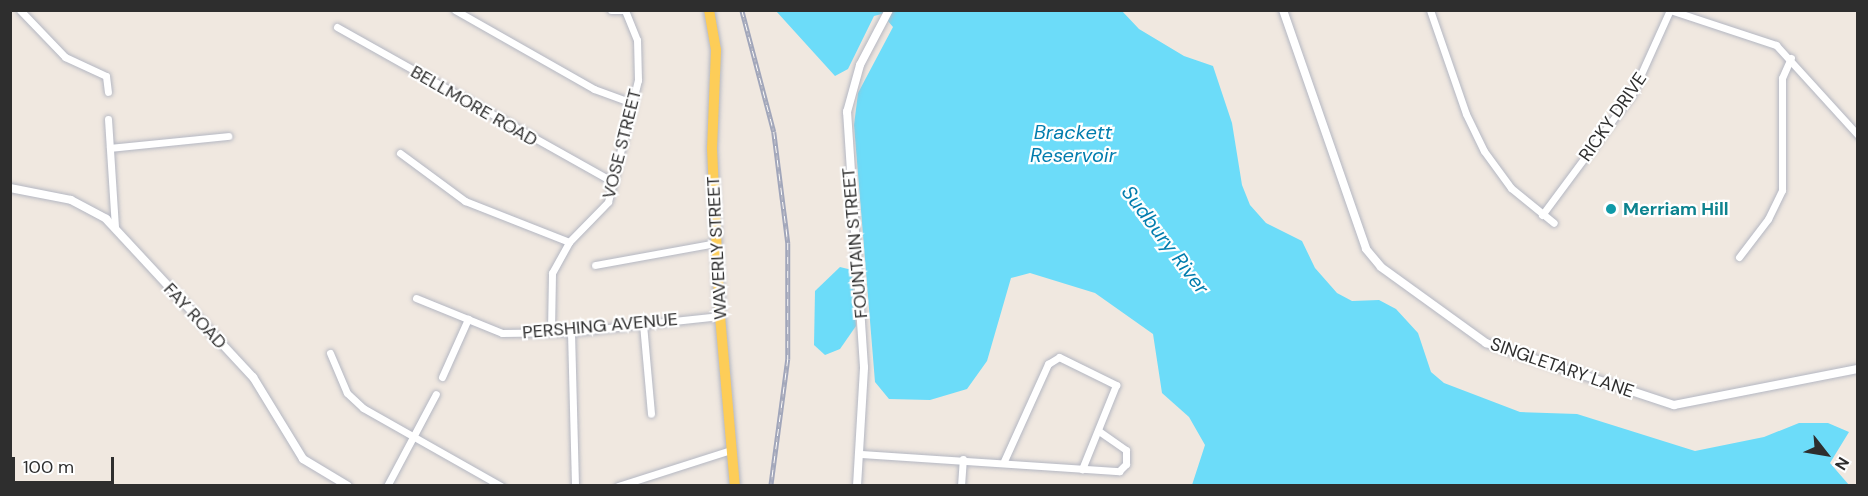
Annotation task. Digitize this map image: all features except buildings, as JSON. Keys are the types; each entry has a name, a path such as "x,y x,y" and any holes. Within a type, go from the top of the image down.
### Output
{"main road":[{"name":"WAVERLY STREET","path":"709,10 716,50 716,243 735,486"}],"street":[{"path":"20,10 65,57 105,76 108,92"},
{"path":"455,10 594,89 632,103"},
{"path":"611,10 624,10"},
{"name":"VOSE STREET","path":"551,331 552,273 569,242 605,208 632,103 640,59 634,29 624,10"},
{"name":"FOUNTAIN STREET","path":"857,486 861,454 862,331 847,123 856,75 889,10"},
{"name":"SINGLETARY LANE","path":"1283,10 1366,249 1381,267 1478,338 1502,350 1674,405 1857,369"},
{"path":"1430,10 1476,138 1511,188 1554,223"},
{"path":"1670,10 1770,42 1791,58 1857,135"},
{"name":"RICKY DRIVE","path":"1542,215 1632,94 1670,10"},
{"name":"BELLMORE ROAD","path":"337,27 613,182"},
{"path":"1739,256 1768,219 1782,190 1782,78 1791,58"},
{"path":"108,119 115,227"},
{"path":"110,148 228,136"},
{"path":"400,153 465,201 569,242"},
{"name":"FAY ROAD","path":"10,189 88,206 115,227 253,377 303,459 348,486"},
{"path":"595,265 716,243"},
{"name":"PERSHING AVENUE","path":"416,298 502,333 571,332 720,316"},
{"path":"442,377 468,319"},
{"path":"643,324 651,414"},
{"path":"571,332 575,486"},
{"path":"330,353 352,399 501,486"},
{"path":"1004,460 1055,356 1116,385 1082,469"},
{"path":"387,486 436,394"},
{"path":"861,454 1004,460 1113,472 1126,464 1126,450 1099,431"},
{"path":"618,486 731,450"},
{"path":"962,486 963,459"}],"water":[{"name":"Brackett Reservoir","path":"776,11 1122,11 1139,29 1184,56 1213,66 1232,123 1242,185 1250,205 1266,223 1302,241 1315,268 1337,293 1352,301 1379,300 1396,309 1418,333 1431,372 1444,383 1520,412 1577,414 1695,451 1764,437 1799,423 1828,423 1849,432 1830,463 1849,485 1192,485 1205,445 1189,417 1162,393 1153,334 1095,293 1030,273 1011,278 987,361 967,389 930,400 889,399 875,382 854,125 858,93 893,27 882,14 874,16 848,69 835,76"},
{"path":"840,267 852,270 856,326 840,349 825,355 814,345 815,291"}],"railway":[{"path":"742,10 774,132 788,243 788,359 771,486"}],"place":[{"name":"Merriam Hill","path":"1611,209"}],"water label":[{"name":"Sudbury River","path":"1165,240"}]}
